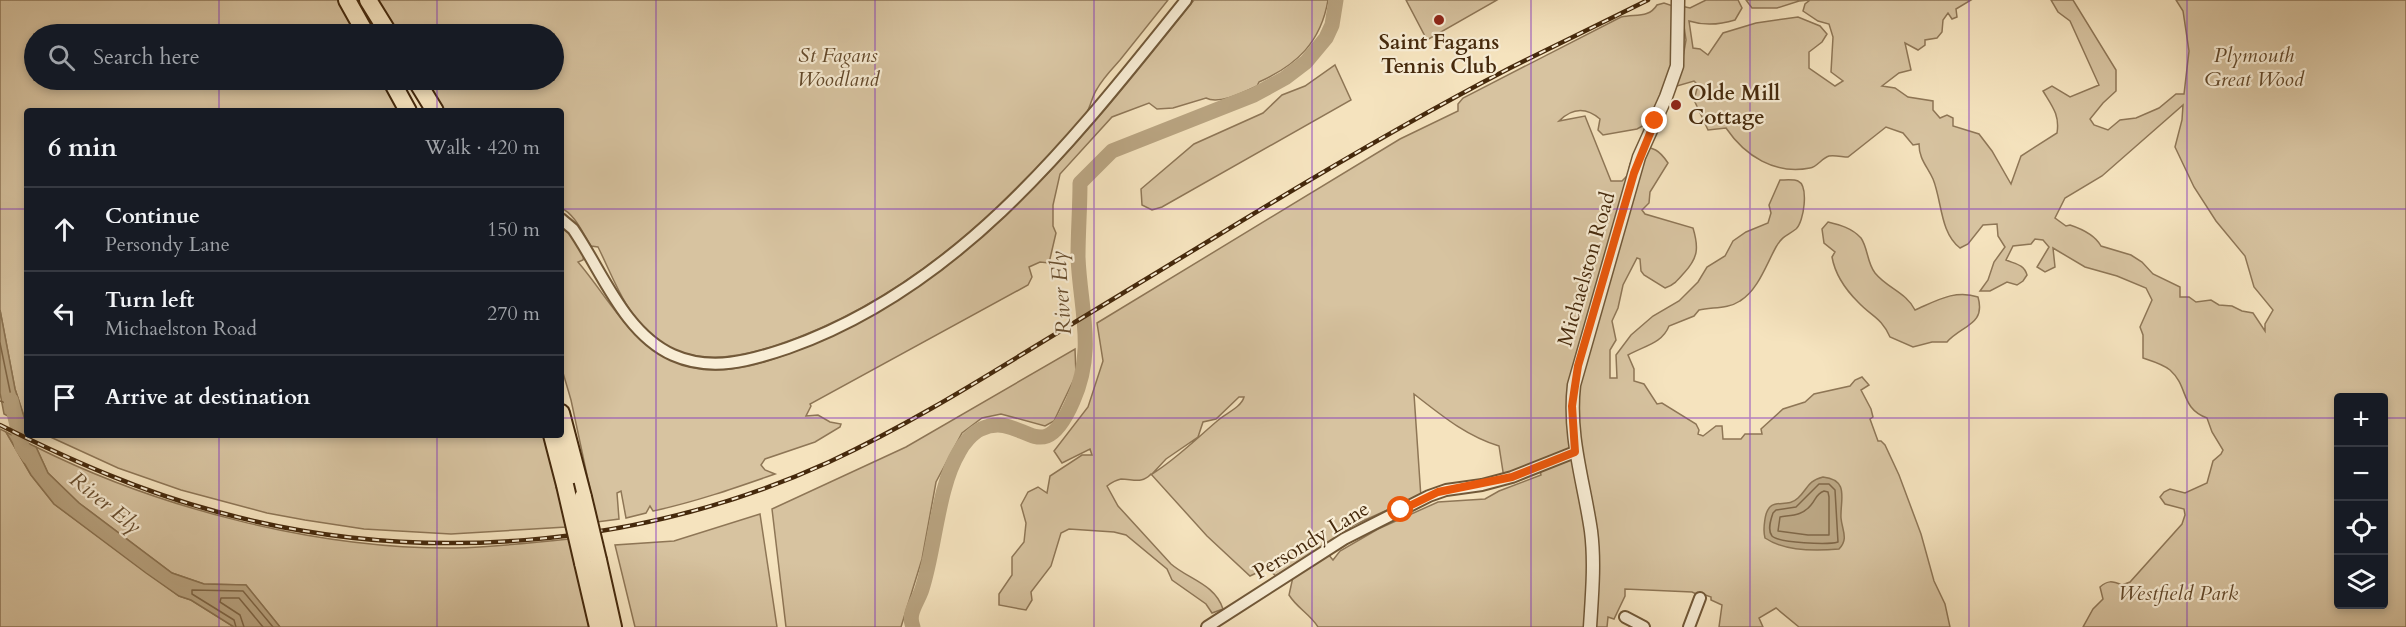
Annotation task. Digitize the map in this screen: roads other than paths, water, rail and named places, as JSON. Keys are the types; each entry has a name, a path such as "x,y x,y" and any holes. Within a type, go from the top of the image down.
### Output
{"highway":[{"path":"347,0 360,24"},
{"path":"366,0 378,24"},
{"path":"366,0 382,24"},
{"path":"396,90 406,108"},
{"path":"412,90 422,108"},
{"path":"422,90 433,108"},
{"path":"564,414 583,497 598,627"},
{"path":"564,423 570,443"},
{"path":"553,438 565,485 613,627"}],"street":[{"path":"564,221 581,240 628,319 658,347 681,358 709,364 747,361 784,349 826,333 886,301 928,274 978,234 1060,153 1186,0"},
{"name":"Michaelston Road","path":"1590,627 1593,553 1591,530 1575,452 1572,406 1578,366 1640,157 1677,66 1678,0"},
{"name":"Persondy Lane","path":"1208,627 1344,539 1430,496 1446,490 1469,488 1512,477 1575,452"},
{"path":"1689,627 1700,598"},
{"path":"1625,617 1644,627"}],"water":[{"path":"0,310 24,424 4,414 0,393"},
{"path":"6,432 36,447 48,473 79,503 172,573 204,584 246,585 280,627 234,627 191,600 179,596 146,573 54,504 31,475"},
{"path":"1823,477 1837,482 1842,492 1841,518 1844,542 1839,549 1791,548 1765,538 1765,519 1770,507 1793,501 1811,483"}],"waterway":[{"name":"River Ely","path":"913,627 912,612 922,589 941,500 952,466 963,446 981,429 996,425 1041,437 1051,434 1062,423 1073,401 1084,364 1085,346 1078,257 1080,183 1112,151 1254,95 1285,78 1306,62 1326,38 1332,25 1336,0"},
{"name":"River Ely","path":"11,400 22,447 29,457"}],"railway":[{"path":"26,438 107,474 190,504 294,529 371,539 449,543 528,540 605,530 682,514 757,491 829,462 882,436 958,393 1286,194 1397,130 1510,68 1648,0"},
{"path":"0,425 24,437"}],"place":[{"name":"Saint Fagans Tennis Club","path":"1439,20"},
{"name":"Olde Mill Cottage","path":"1676,105"}],"park label":[{"name":"St Fagans Woodland","path":"838,67"},
{"name":"Plymouth Great Wood","path":"2254,67"},
{"name":"Westfield Park","path":"2178,593"}]}
